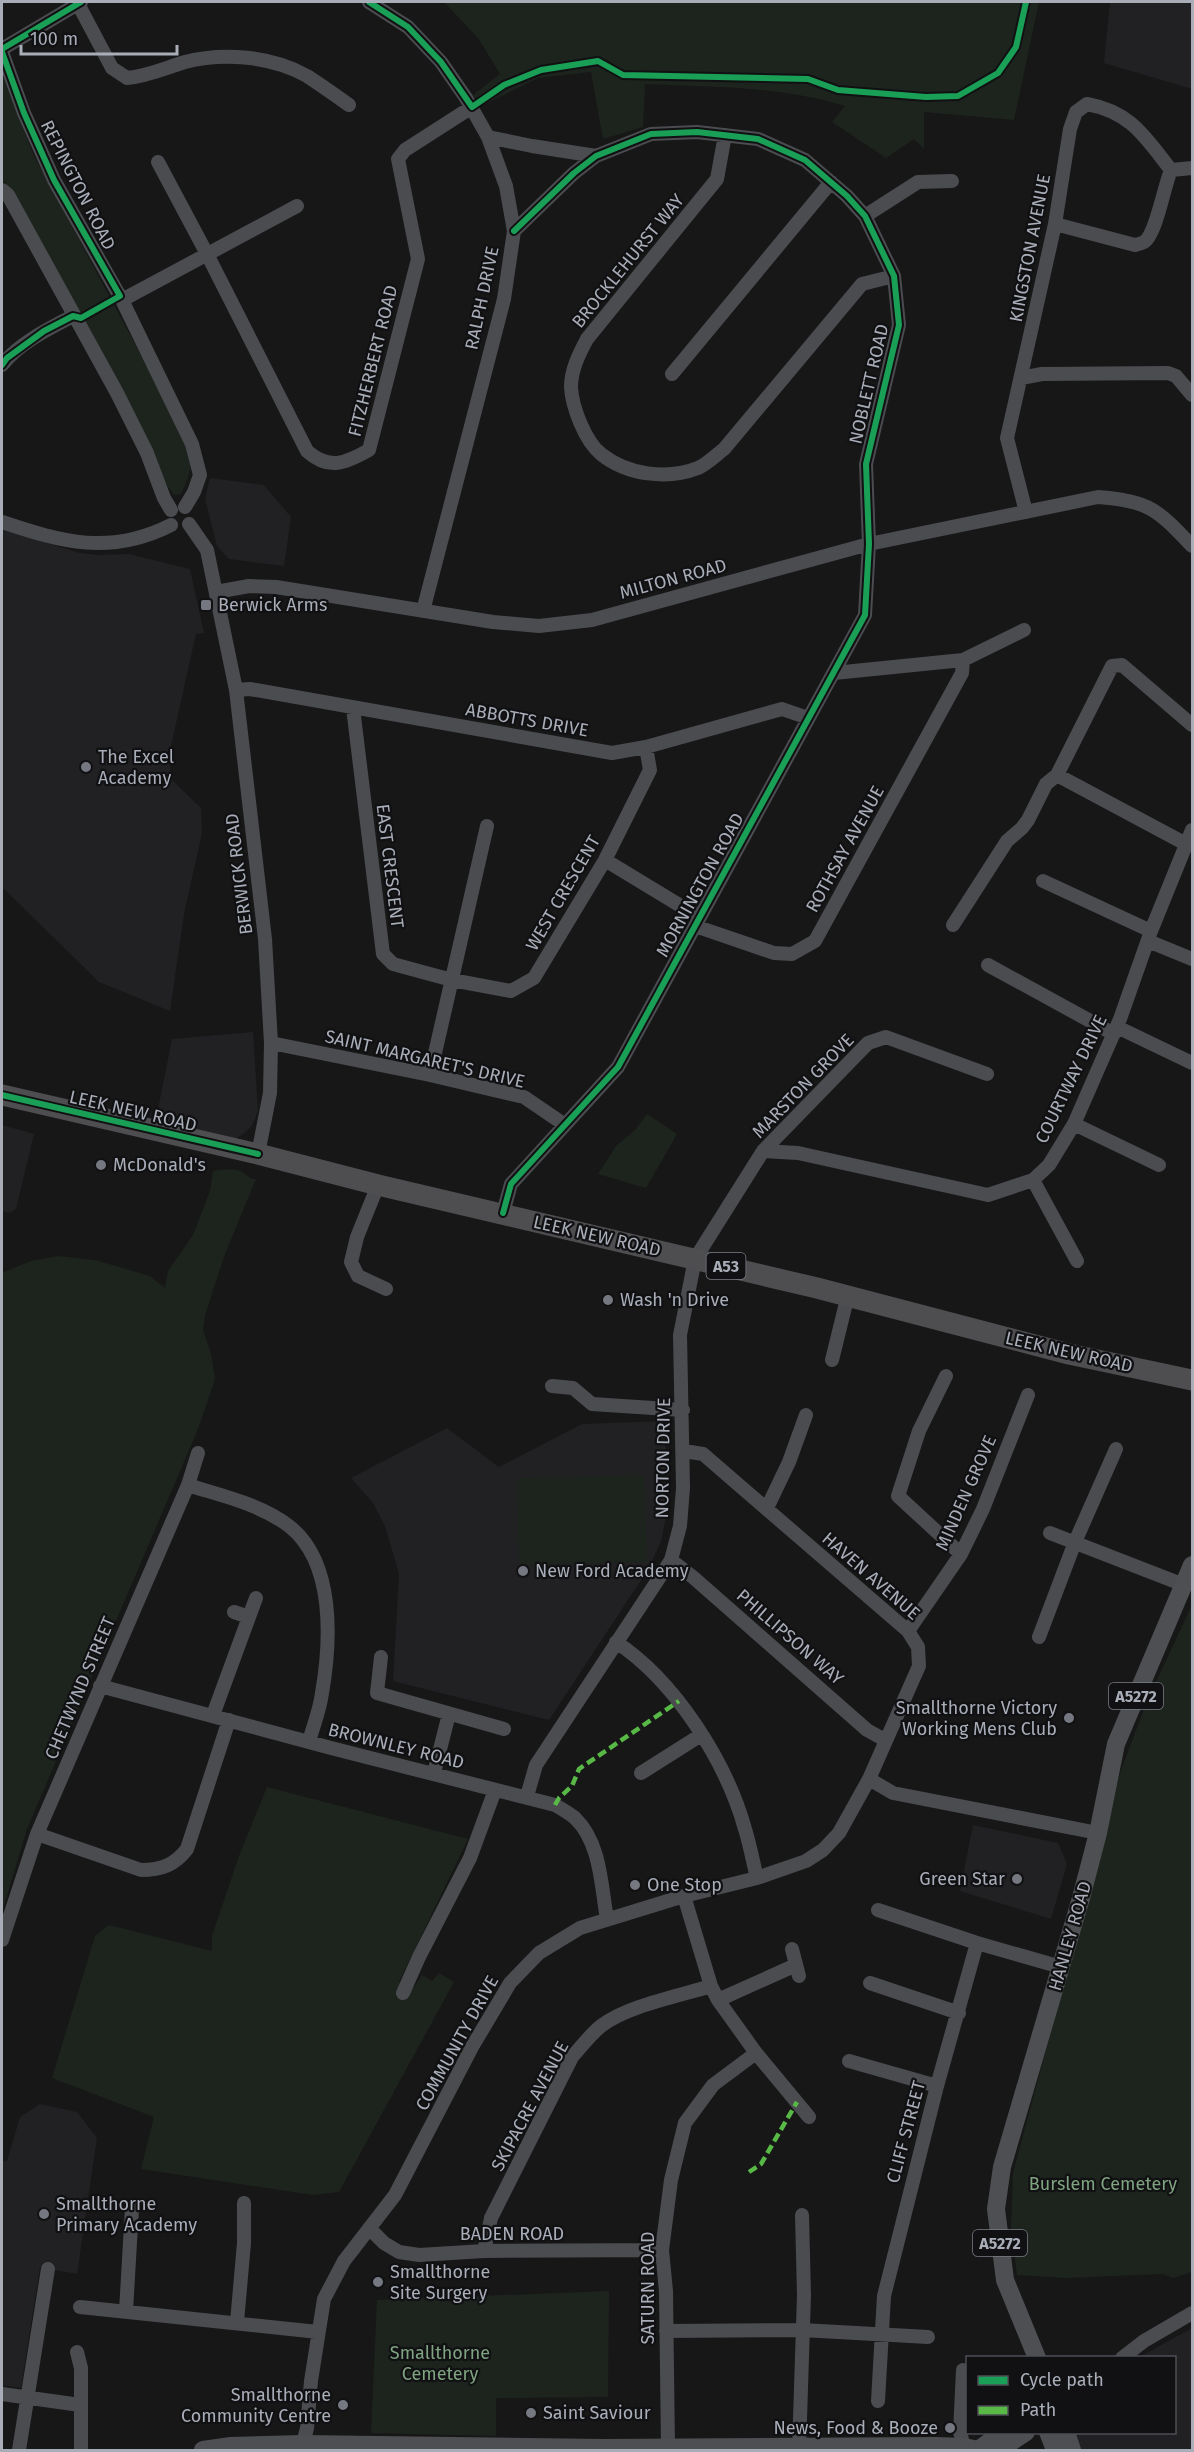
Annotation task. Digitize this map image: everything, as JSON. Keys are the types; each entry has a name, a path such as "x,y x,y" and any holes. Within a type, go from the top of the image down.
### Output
{"highway":[{"name":"LEEK NEW ROAD","path":"2,1095 848,1295 1081,1356 1192,1380"},
{"path":"1081,1356 1092,1369 1192,1394"}],"main road":[{"name":"HANLEY ROAD","path":"1036,2356 1005,2280 996,2209 1002,2167 1098,1833 1116,1744 1192,1564"},
{"name":"HANLEY ROAD","path":"1018,2315 1028,2356"},
{"path":"203,2451 231,2446 303,2444 402,2449 974,2449 1001,2434"},
{"path":"999,2451 1024,2434"},
{"path":"1048,2434 1054,2451"},
{"path":"1065,2434 1072,2451"}],"street":[{"path":"2,51 78,2 112,68 127,78 146,76 186,62 234,56 272,63 305,75 349,105"},
{"name":"RALPH DRIVE","path":"369,2 408,27 441,62 472,107 488,137 506,186 514,231 504,299 423,610"},
{"name":"REPINGTON ROAD","path":"2,51 24,113 54,180 122,300 192,444 200,475 194,492 178,509"},
{"name":"KINGSTON AVENUE","path":"1026,512 1007,438 1055,224 1070,129 1076,111 1087,104 1105,107 1128,119 1172,170"},
{"name":"FITZHERBERT ROAD","path":"158,162 306,451 324,462 347,463 369,450 418,259 399,159 405,150 472,107"},
{"name":"NOBLETT ROAD","path":"514,231 574,173 596,156 651,134 697,132 758,139 805,160 831,182 865,216 894,276 899,325 866,464 869,544"},
{"name":"BROCKLEHURST WAY","path":"725,135 717,179 587,339 577,357 571,387 579,424 600,454 638,473 671,475 699,467 724,449 862,284 894,276"},
{"name":"NOBLETT ROAD","path":"488,137 531,147 596,156"},
{"path":"1055,224 1134,244 1144,242 1153,233 1165,183 1172,170 1192,168"},
{"path":"865,216 918,182 952,181"},
{"path":"672,374 831,182"},
{"path":"2,190 8,195 122,403 147,453 164,498 178,509 190,513 189,524 207,550 216,592"},
{"path":"122,300 297,206"},
{"path":"3,358 73,316"},
{"path":"1021,378 1042,374 1168,373 1176,376 1192,395"},
{"name":"MILTON ROAD","path":"216,592 249,586 276,587 493,622 559,626 592,620 869,544 1098,497 1122,498 1142,503 1161,513 1192,546"},
{"path":"171,525 168,518 178,509"},
{"path":"2,522 52,537 93,544 114,544 171,525 180,529 189,524"},
{"name":"MORNINGTON ROAD","path":"503,1213 511,1184 618,1067 834,673 865,615 869,544"},
{"name":"BERWICK ROAD","path":"216,592 236,690 265,939 271,1043 270,1093 258,1154"},
{"path":"834,673 963,660 1024,630"},
{"name":"ROTHSAY AVENUE","path":"605,860 697,921 774,953 792,954 815,941 962,673 963,660"},
{"path":"953,925 1007,841 1028,820 1046,784 1057,775 1112,666 1122,665 1192,725"},
{"name":"ABBOTTS DRIVE","path":"236,690 250,689 612,753 646,747 782,709 808,718"},
{"name":"EAST CRESCENT","path":"353,708 383,954 393,964 452,980"},
{"name":"WEST CRESCENT","path":"452,980 511,991 534,978 605,860 650,770 646,747"},
{"path":"1057,775 1188,851"},
{"path":"430,1075 487,826"},
{"name":"COURTWAY DRIVE","path":"764,1151 798,1153 988,1195 1033,1180 1049,1165 1074,1124 1115,1030 1150,936 1188,851 1192,830"},
{"path":"1043,881 1192,959"},
{"path":"988,965 1115,1030 1192,1063"},
{"name":"MARSTON GROVE","path":"695,1259 764,1151 868,1043 886,1037 987,1074"},
{"name":"SAINT MARGARET'S DRIVE","path":"271,1043 430,1075 524,1097 565,1125"},
{"path":"1074,1124 1159,1165"},
{"path":"1033,1180 1077,1261"},
{"path":"378,1185 357,1237 351,1262 358,1276 386,1289"},
{"name":"NORTON DRIVE","path":"527,1796 536,1765 671,1560 680,1526 684,1451 680,1335 695,1259"},
{"path":"832,1360 848,1295"},
{"path":"946,1376 919,1431 898,1496 961,1554"},
{"path":"552,1386 573,1388 592,1404 683,1410"},
{"name":"MINDEN GROVE","path":"908,1631 961,1554 983,1509 1028,1395"},
{"path":"767,1508 789,1462 806,1415"},
{"path":"1040,1637 1075,1542 1116,1449"},
{"name":"HAVEN AVENUE","path":"684,1451 703,1454 908,1631 918,1647 919,1666 869,1779"},
{"name":"CHETWYND STREET","path":"2,1940 37,1834 188,1485 198,1453"},
{"path":"188,1485 261,1509 297,1533 316,1561 323,1582 327,1636 322,1694 309,1742"},
{"path":"1050,1533 1184,1585"},
{"name":"PHILLIPSON WAY","path":"671,1560 867,1730 885,1740"},
{"path":"213,1715 256,1598"},
{"path":"234,1612 249,1617"},
{"path":"616,1642 638,1656 679,1701 701,1736 732,1793 745,1828 757,1878"},
{"path":"381,1657 377,1693 504,1729"},
{"name":"BROWNLEY ROAD","path":"100,1686 555,1805 575,1819 591,1839 607,1919"},
{"path":"434,1773 449,1714"},
{"path":"37,1834 141,1870 153,1870 178,1860 187,1849 229,1720"},
{"path":"641,1773 701,1736"},
{"path":"869,1779 893,1793 1098,1833"},
{"name":"COMMUNITY DRIVE","path":"303,2444 324,2299 344,2261 395,2195 472,2047 510,1983 546,1948 580,1928 684,1896 757,1878 806,1861 823,1850 839,1833 869,1779"},
{"path":"403,1993 470,1858 495,1790"},
{"path":"684,1896 711,1986 718,2000 756,2053 809,2117"},
{"path":"878,1910 977,1943 1061,1967"},
{"name":"CLIFF STREET","path":"878,2401 883,2300 891,2260 977,1943"},
{"path":"718,2000 797,1971 792,1949"},
{"path":"870,1983 959,2013"},
{"name":"SKIPACRE AVENUE","path":"484,2251 491,2218 572,2057 601,2026 620,2015 711,1986"},
{"name":"SATURN ROAD","path":"668,2448 662,2250 671,2180 686,2123 713,2085 756,2053"},
{"path":"849,2061 937,2086"},
{"path":"237,2322 244,2243 244,2202"},
{"path":"126,2311 132,2208"},
{"path":"799,2448 802,2215"},
{"name":"BADEN ROAD","path":"370,2229 384,2243 399,2252 419,2254 484,2251 662,2250"},
{"path":"20,2451 48,2269"},
{"path":"80,2307 318,2332"},
{"path":"1125,2356 1144,2341 1192,2313"},
{"path":"666,2331 802,2330 928,2337"},
{"path":"77,2352 81,2367 81,2451"},
{"path":"963,2370 960,2432 974,2449"},
{"path":"2,2394 80,2405"}],"shaded area":[{"path":"1110,2 1192,2 1192,89 1104,63"},
{"path":"210,478 264,485 291,517 284,566 229,559 217,546 205,499"},
{"name":"The Excel Academy","path":"2,529 80,553 129,554 190,569 204,633 196,634 169,755 171,779 201,808 202,833 184,914 170,1011 99,982 2,887"},
{"path":"253,1032 258,1111 252,1126 235,1139 226,1139 156,1119 172,1039"},
{"path":"2,1125 34,1134 16,1209 10,1213 2,1211"},
{"name":"New Ford Academy","path":"663,1421 669,1476 667,1512 661,1541 649,1568 549,1720 393,1681 399,1574 385,1526 373,1503 351,1478 447,1428 499,1467 582,1424"},
{"path":"973,1825 1058,1843 1067,1864 1051,1919 960,1891"},
{"name":"Smallthorne Primary Academy","path":"40,2104 77,2112 97,2138 77,2274 40,2267 21,2388 2,2385 2,2161 7,2161 20,2117"},
{"path":"1192,2328 1192,2450 1076,2450 1070,2434 1176,2434 1176,2356 1142,2356"}],"green space":[{"path":"444,2 1039,2 1014,120 924,112 924,149 914,139 886,158 832,122 845,106 821,99 771,91 645,84 643,127 603,139 591,72 538,78 481,106 473,95 500,74 478,38"},
{"path":"2,74 34,156 180,428 190,461 189,475 181,494 174,495 164,481 157,459 5,182 2,182"},
{"path":"647,1114 677,1134 646,1188 598,1174 616,1146 635,1130"},
{"path":"229,1169 241,1171 252,1179 256,1179 225,1254 205,1315 203,1330 211,1354 215,1379 198,1429 27,1829 2,1912 2,1273 31,1261 58,1256 95,1260 150,1276 165,1288 168,1271 193,1235 210,1191 213,1171"},
{"path":"644,1475 647,1562 519,1565 517,1478"},
{"name":"Burslem Cemetery","path":"1192,1605 1192,2272 1173,2278 1163,2274 1065,2278 1017,2275 1011,2227 1013,2173 1120,1773 1147,1701"},
{"path":"267,1787 468,1839 399,1982 414,1987 422,1975 432,1981 439,1973 454,1982 339,2192 313,2195 141,2169 154,2117 52,2078 95,1936 109,1925 212,1951 212,1936 239,1856"},
{"name":"Smallthorne Cemetery","path":"609,2291 608,2397 496,2398 496,2436 371,2433 377,2300"}],"marked path":[{"path":"555,1805 572,1786 579,1769 679,1701"},
{"path":"749,2172 761,2164 797,2102"}],"cycle path":[{"path":"2,49 81,2"},
{"path":"369,2 408,27 441,62 472,107 504,85 541,70 598,61 623,75 808,79 838,90 926,97 958,96 998,73 1016,47 1026,2"},
{"path":"2,52 24,113 54,180 120,296 81,318 73,316 44,331 7,358 2,365"},
{"path":"503,1213 511,1184 618,1067 865,615 869,544 866,464 899,325 894,276 865,216 847,196 805,160 758,139 697,132 651,134 596,156 574,173 514,231"},
{"path":"2,1095 258,1154"}],"place":[{"name":"Berwick Arms","path":"206,605"},
{"name":"The Excel Academy","path":"86,767"},
{"name":"McDonald's","path":"101,1165"},
{"name":"Wash 'n Drive","path":"608,1300"},
{"name":"New Ford Academy","path":"523,1571"},
{"name":"Smallthorne Victory Working Mens Club","path":"1069,1718"},
{"name":"Green Star","path":"1017,1879"},
{"name":"One Stop","path":"635,1885"},
{"name":"Smallthorne Primary Academy","path":"44,2214"},
{"name":"Smallthorne Site Surgery","path":"378,2282"},
{"name":"Smallthorne Community Centre","path":"343,2405"},
{"name":"Saint Saviour","path":"531,2413"},
{"name":"News, Food & Booze","path":"950,2428"}]}
